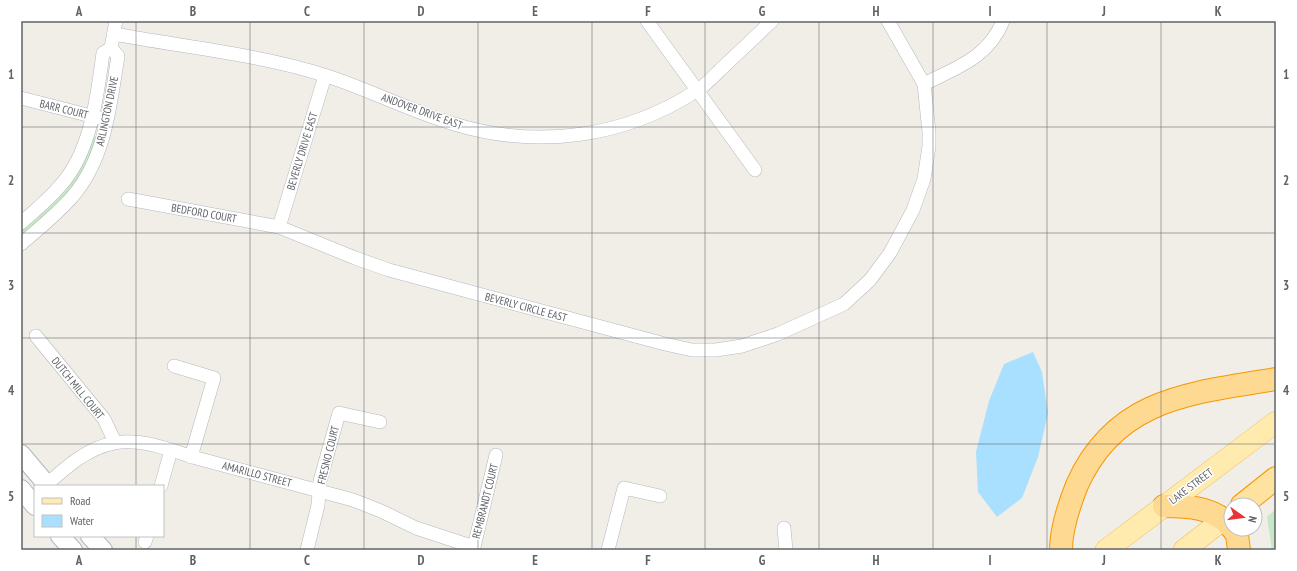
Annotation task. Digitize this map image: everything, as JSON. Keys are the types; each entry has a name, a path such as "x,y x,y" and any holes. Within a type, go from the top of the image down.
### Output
{"highway":[{"path":"1061,550 1065,519 1084,471 1099,447 1124,424 1151,408 1186,394 1276,379"},
{"path":"1252,497 1276,478"},
{"path":"1164,506 1186,506 1202,510 1223,519"},
{"path":"1237,537 1239,550"}],"main road":[{"name":"LAKE STREET","path":"1106,550 1276,422"},
{"path":"21,454 34,485"},
{"path":"1184,550 1223,526"},
{"path":"61,537 72,550"},
{"path":"91,537 103,550"}],"street":[{"path":"648,21 755,170"},
{"name":"ANDOVER DRIVE EAST","path":"115,27 325,76 352,85 424,114 455,124 500,134 548,138 590,134 619,127 646,118 698,91 772,21"},
{"path":"888,21 924,84 980,54 991,43 1004,21"},
{"name":"ARLINGTON DRIVE","path":"21,223 60,187 85,141 99,83 103,53 111,48 115,27"},
{"name":"ARLINGTON DRIVE","path":"21,244 58,212 86,179 94,163 104,137 118,56 111,48"},
{"name":"BEVERLY DRIVE EAST","path":"279,227 325,76"},
{"name":"BEVERLY CIRCLE EAST","path":"279,227 355,258 389,270 680,348 702,350 727,348 778,334 844,304 870,280 890,253 913,210 924,179 929,146 924,84"},
{"name":"BARR COURT","path":"21,98 107,120"},
{"name":"BEDFORD COURT","path":"128,199 279,227"},
{"name":"DUTCH MILL COURT","path":"36,336 104,419 115,442"},
{"path":"174,366 214,378 191,457"},
{"name":"FRESNO COURT","path":"320,491 320,481 339,413 380,422"},
{"name":"AMARILLO STREET","path":"46,485 79,458 95,449 115,442 137,443 171,450 191,457 353,500 381,511 416,528 474,546"},
{"path":"161,485 171,450"},
{"name":"REMBRANDT COURT","path":"474,546 496,456"},
{"path":"608,550 624,488 660,496"},
{"path":"307,550 320,491"},
{"path":"784,528 786,550"}],"green space":[{"path":"94,136 97,138 84,168 76,181 54,207 21,236 21,230 44,210"},
{"path":"1276,509 1276,550 1272,550 1267,517"}],"water":[{"path":"1033,352 1042,372 1048,413 1038,457 1022,498 997,517 978,492 976,452 989,401 1004,364"}]}
